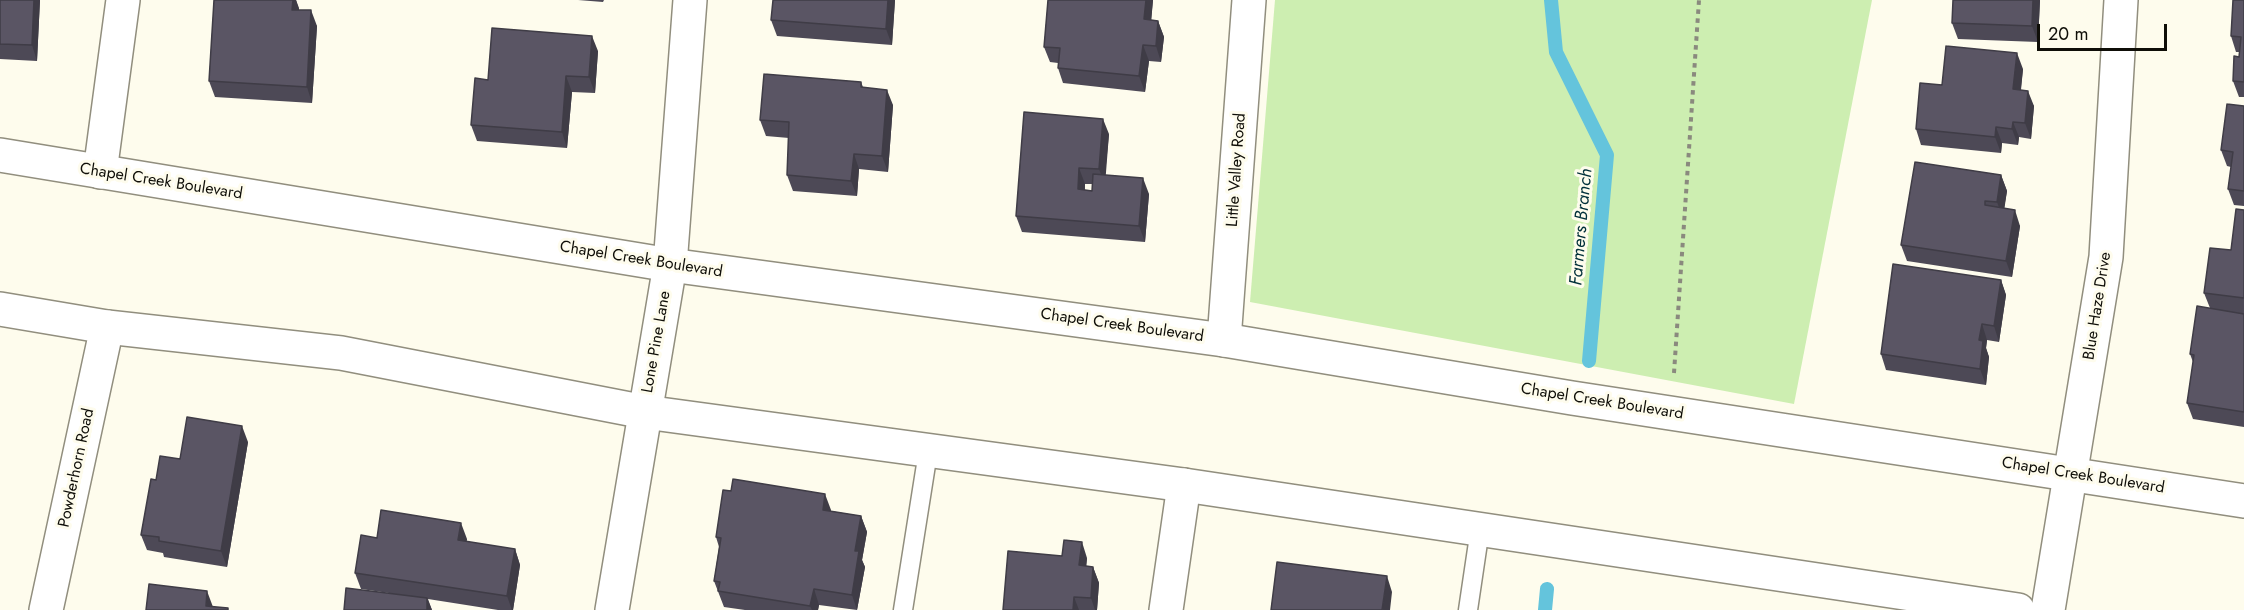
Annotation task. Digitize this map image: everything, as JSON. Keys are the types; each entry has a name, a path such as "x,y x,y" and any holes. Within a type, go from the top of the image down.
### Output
{"main road":[{"path":"100,172 123,0"},
{"name":"Lone Pine Lane","path":"612,610 670,265 690,0"},
{"name":"Little Valley Road","path":"1224,340 1249,0"},
{"name":"Blue Haze Drive","path":"2048,610 2106,257 2121,0"},
{"name":"Chapel Creek Boulevard","path":"0,155 670,265 1224,340 1673,413 2244,501"},
{"path":"0,309 107,327 341,353 645,412 1184,485 2018,610"},
{"name":"Powderhorn Road","path":"46,610 107,327"},
{"path":"1166,610 1184,485"}],"lane":[{"path":"903,610 928,452"},
{"path":"1468,610 1480,529"}],"path":[{"path":"1673,413 1674,365 1699,0"}],"green space":[{"path":"1275,0 1872,0 1794,404 1250,302"}],"building":[{"path":"0,0 34,0 32,45 0,44"},
{"path":"214,0 293,0 292,10 311,10 307,87 209,81"},
{"path":"773,0 888,0 886,29 771,20"},
{"path":"1048,0 1146,0 1144,19 1158,21 1156,46 1143,45 1139,76 1058,68 1060,48 1044,47"},
{"path":"1953,0 2033,0 2032,26 1952,23"},
{"path":"2233,0 2244,0 2244,82 2233,81 2234,56 2239,57 2241,37 2231,36"},
{"path":"492,28 592,36 589,77 566,76 562,132 471,125 475,78 488,80"},
{"path":"1946,46 2017,53 2013,89 2028,91 2025,123 2013,122 2012,129 1996,127 1995,137 1916,129 1920,83 1942,85"},
{"path":"764,74 861,82 861,87 887,90 882,156 854,154 851,181 787,175 789,122 760,120"},
{"path":"2227,104 2244,106 2244,191 2228,189 2233,152 2221,150"},
{"path":"1024,112 1103,119 1099,169 1079,168 1078,189 1092,191 1093,174 1143,178 1139,226 1016,216"},
{"path":"1915,162 2001,175 1997,202 1985,201 1985,205 2015,210 2006,261 1901,245"},
{"path":"2236,209 2244,210 2244,298 2204,293 2210,248 2231,250"},
{"path":"1893,264 2001,280 1994,326 1982,324 1979,340 1983,341 1980,369 1881,354"},
{"path":"2197,306 2244,314 2244,412 2187,403 2194,355 2190,354"},
{"path":"187,417 242,426 221,551 159,541 159,537 141,535 151,479 156,480 160,456 180,459"},
{"path":"733,479 825,494 823,510 861,516 855,551 859,551 852,595 814,589 810,606 718,591 720,582 714,581 721,538 716,537 723,490 731,491"},
{"path":"381,510 461,523 458,540 515,549 507,596 355,573 361,535 377,538"},
{"path":"1064,540 1082,542 1079,565 1093,567 1091,598 1074,597 1073,610 1003,610 1008,551 1062,556"},
{"path":"1277,562 1387,576 1382,610 1271,610"},
{"path":"149,584 207,591 206,606 228,608 228,610 146,610"},
{"path":"346,588 427,598 427,610 344,610"}],"waterway":[{"name":"Farmers Branch","path":"1551,0 1556,52 1607,155 1589,361"},
{"name":"Farmers Branch","path":"1545,610 1547,589"}]}
